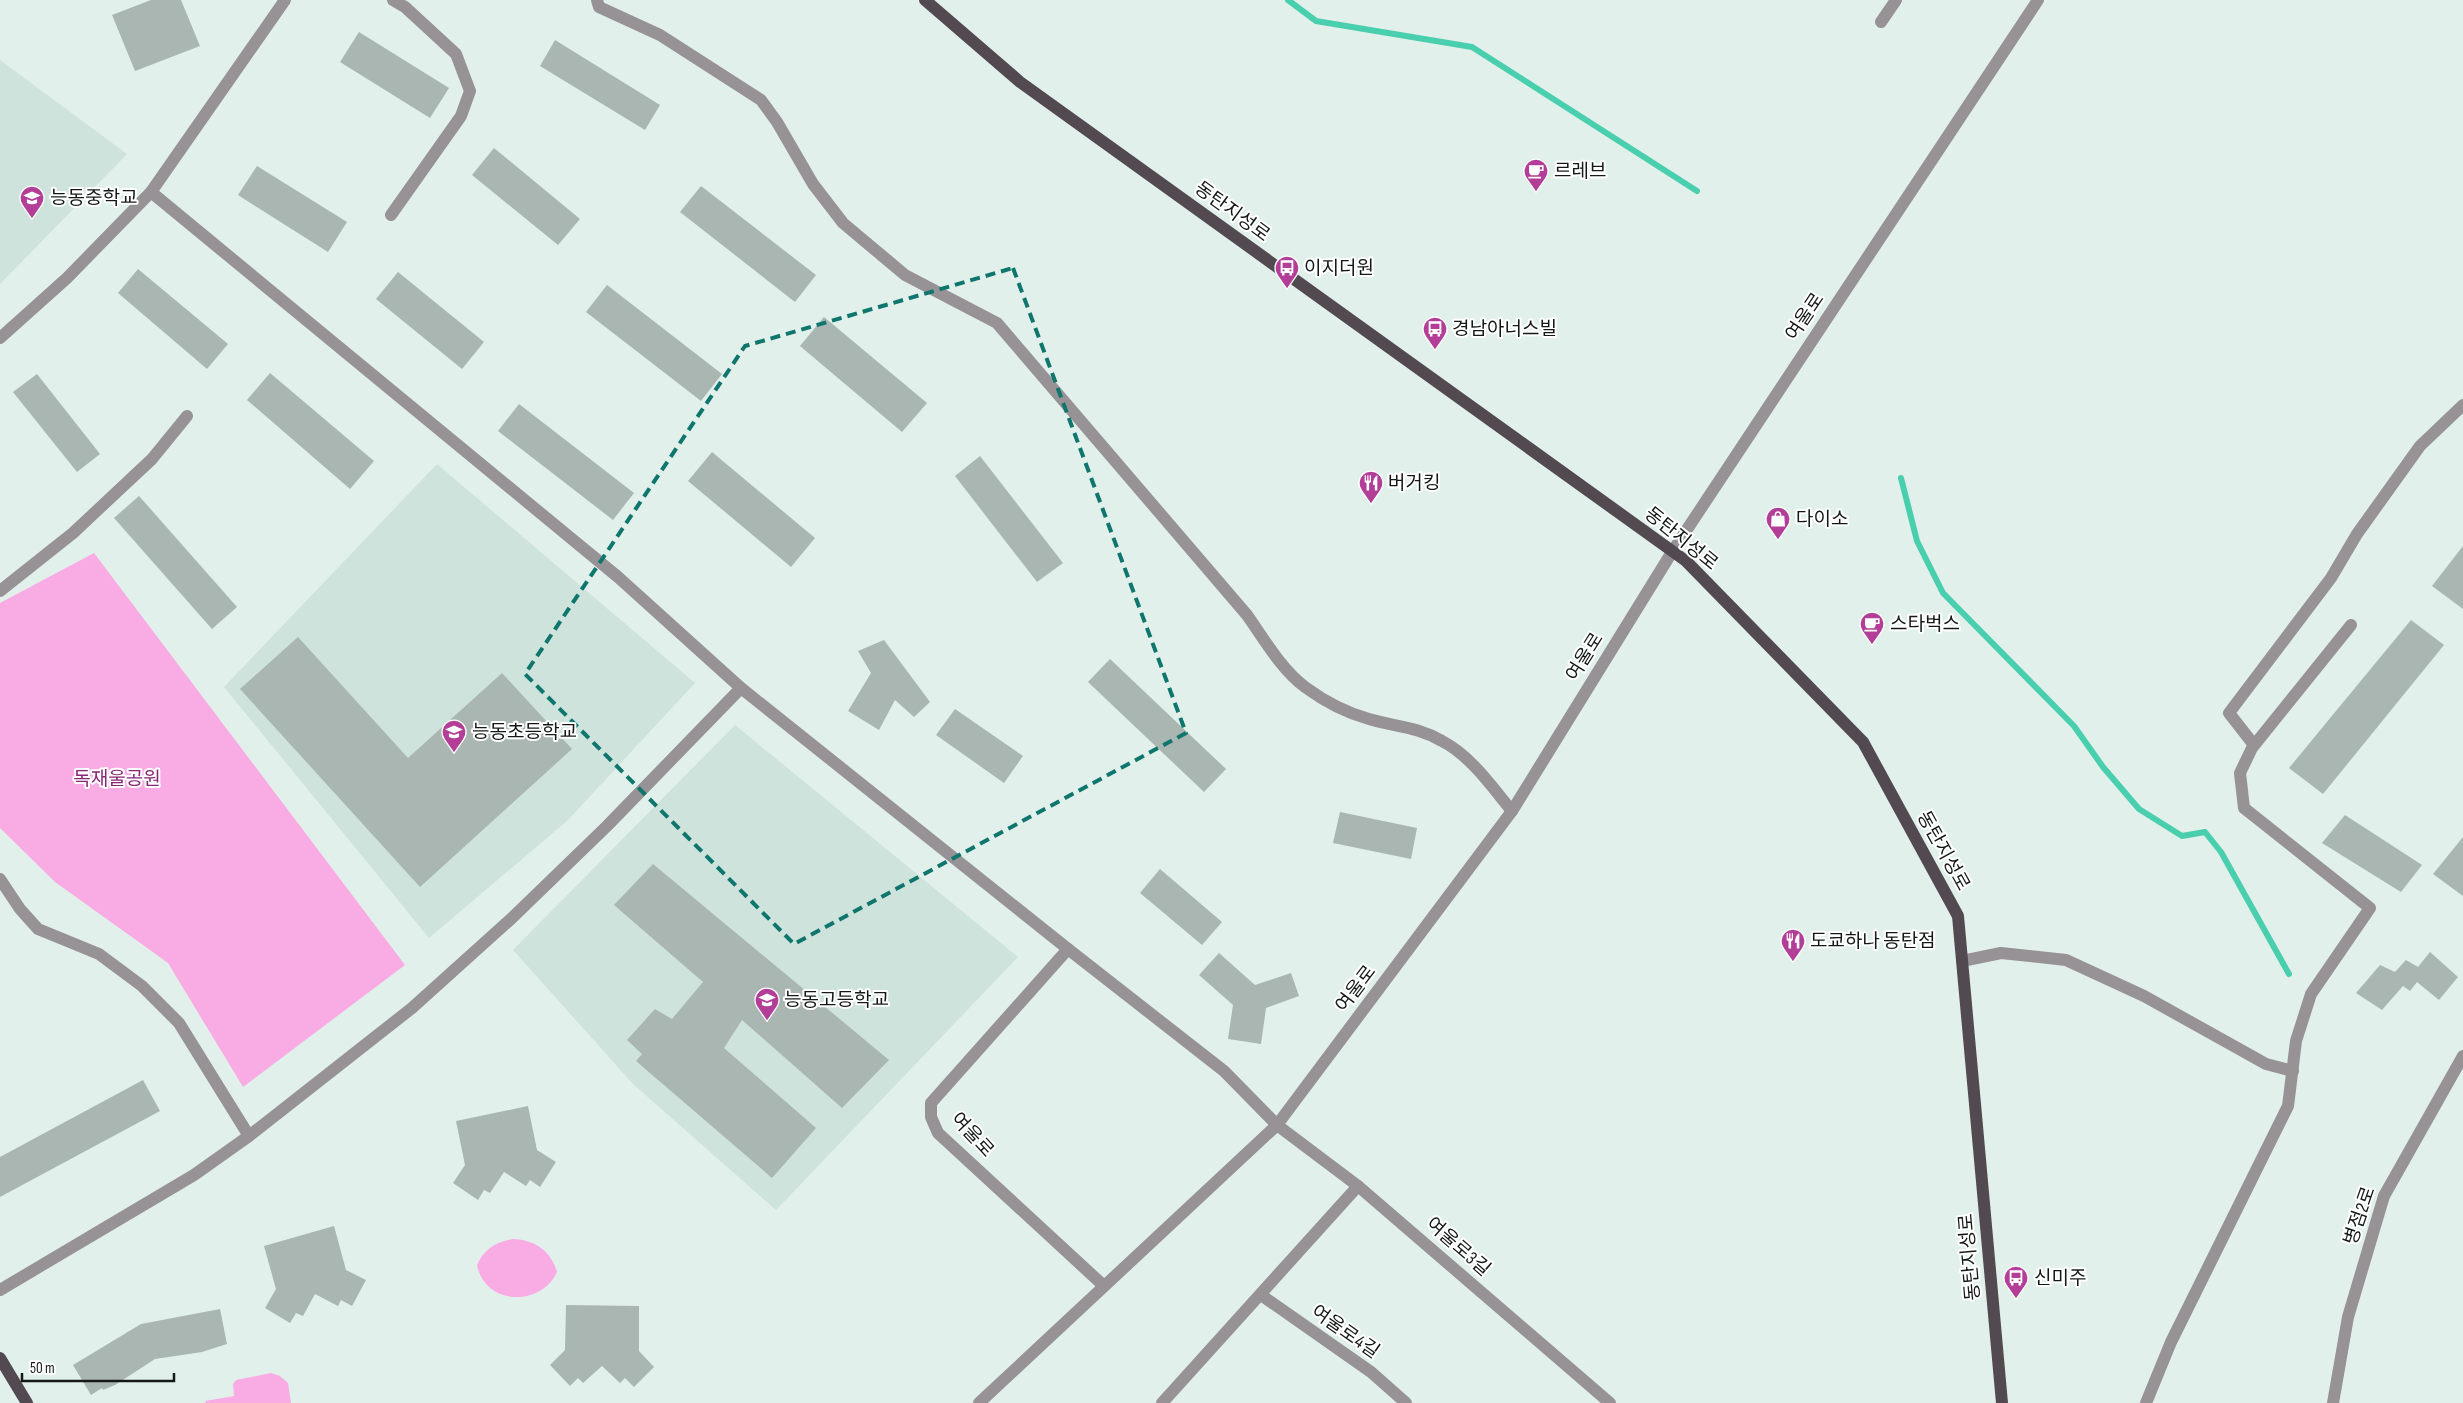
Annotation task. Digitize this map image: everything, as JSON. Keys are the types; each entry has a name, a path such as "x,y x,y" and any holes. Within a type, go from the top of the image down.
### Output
{"main road":[{"name":"동탄지성로","path":"926,0 1020,82 1686,561 1863,742 1958,916 2002,1403"},
{"path":"0,1358 26,1403"}],"street":[{"path":"0,338 68,278 151,192 286,0"},
{"path":"391,215 461,116 470,91 456,54 404,7 393,0"},
{"path":"596,0 599,7 660,35 761,100 778,122 813,184 843,223 905,274 997,323 1247,615 1278,658 1303,686 1338,707 1370,719 1408,726 1444,741 1478,770 1512,812"},
{"path":"1881,22 1896,0"},
{"name":"여울로","path":"979,1403 1277,1125 1512,812 1672,552 2038,0"},
{"name":"여울로3길","path":"151,192 618,577 742,688 1068,949 1224,1071 1277,1125 1358,1186 1610,1403"},
{"path":"2254,745 2229,713 2331,578 2357,534 2420,446 2463,405"},
{"path":"0,591 73,533 152,459 187,416"},
{"path":"2146,1403 2171,1342 2288,1106 2296,1041 2311,994 2370,908 2244,808 2240,773 2254,745 2351,625"},
{"path":"0,1290 194,1175 248,1136 412,1008 607,826 742,688"},
{"path":"0,879 20,909 38,929 99,954 142,986 173,1017 248,1136"},
{"name":"여울로","path":"1068,949 931,1103 931,1117 938,1133 1104,1286"},
{"path":"1962,961 2001,953 2066,960 2144,996 2266,1064 2293,1071"},
{"name":"병점2로","path":"2333,1403 2348,1317 2384,1196 2463,1056"},
{"path":"1162,1403 1358,1186"},
{"name":"여울로4길","path":"1260,1295 1371,1372 1406,1403"}],"highlighted area":[{"path":"1013,268 1186,733 794,944 525,674 745,346"}],"shaded area":[{"name":"능동중학교","path":"0,60 127,154 0,284"},
{"name":"능동초등학교","path":"437,464 695,683 568,820 429,938 224,687"},
{"name":"능동고등학교","path":"735,725 1018,957 776,1210 633,1084 513,950"}],"green space":[{"name":"독재울공원","path":"94,553 405,965 243,1087 168,963 55,882 0,828 0,603"},
{"path":"513,1239 535,1244 541,1248 551,1258 557,1272 549,1283 539,1291 527,1296 514,1297 502,1294 491,1288 482,1279 477,1265 491,1247"},
{"path":"271,1373 280,1376 288,1383 291,1403 206,1403 205,1401 234,1396 233,1384 236,1380"}],"building":[{"path":"151,0 181,0 200,46 135,71 112,15"},
{"path":"359,32 449,88 430,118 340,62"},
{"path":"555,40 660,105 645,130 540,66"},
{"path":"494,148 580,219 558,245 472,175"},
{"path":"257,166 347,222 328,252 238,195"},
{"path":"701,186 816,275 795,302 680,212"},
{"path":"138,269 228,344 207,369 118,293"},
{"path":"398,272 484,342 462,369 376,299"},
{"path":"607,285 722,374 701,401 586,312"},
{"path":"824,317 927,403 902,432 800,346"},
{"path":"270,373 374,461 350,489 247,400"},
{"path":"37,374 100,454 77,472 13,392"},
{"path":"519,404 634,493 613,520 498,431"},
{"path":"712,452 815,538 791,567 688,481"},
{"path":"980,456 1063,563 1037,582 955,476"},
{"path":"139,496 237,607 212,629 114,518"},
{"path":"2463,546 2463,609 2432,586"},
{"path":"2411,620 2444,645 2323,794 2289,768"},
{"name":"능동초등학교","path":"298,637 408,758 502,673 572,749 420,887 240,689"},
{"path":"884,640 930,702 914,717 895,700 879,730 848,711 871,673 858,651"},
{"path":"1110,659 1226,769 1204,792 1088,682"},
{"path":"955,709 1023,756 1004,783 936,735"},
{"path":"1340,812 1417,828 1411,859 1333,843"},
{"path":"2345,815 2422,865 2401,892 2322,843"},
{"path":"2463,837 2463,896 2433,874"},
{"name":"능동고등학교","path":"653,864 889,1060 842,1108 742,1020 724,1048 816,1128 772,1178 636,1061 642,1054 627,1040 655,1009 672,1019 703,982 614,905"},
{"path":"1160,869 1222,922 1202,945 1140,893"},
{"path":"2430,952 2458,977 2439,1000 2417,982 2410,991 2403,986 2382,1010 2356,993 2380,965 2395,972 2406,960 2418,967"},
{"path":"1219,953 1255,985 1291,973 1299,996 1266,1008 1261,1044 1228,1039 1233,1005 1199,975"},
{"path":"143,1080 160,1111 0,1197 0,1157"},
{"path":"528,1106 537,1150 556,1162 540,1187 530,1180 526,1186 504,1172 490,1193 484,1190 478,1200 453,1183 465,1165 456,1121"},
{"path":"334,1226 346,1270 366,1280 352,1306 341,1300 338,1306 315,1294 303,1316 296,1313 290,1323 265,1308 276,1289 264,1246"},
{"path":"566,1305 639,1306 639,1351 654,1367 634,1387 625,1378 620,1383 602,1366 583,1383 578,1378 570,1386 550,1365 565,1350"},
{"path":"220,1309 227,1344 202,1352 155,1359 115,1385 103,1390 102,1388 91,1395 73,1365 141,1324"}],"waterway":[{"path":"1288,0 1316,21 1472,47 1697,191"},
{"path":"1901,478 1917,541 1943,593 2074,726 2103,767 2139,809 2182,836 2205,832 2221,852 2289,974"}],"place":[{"name":"르레브","path":"1536,192"},
{"name":"능동중학교","path":"32,219"},
{"name":"이지더원","path":"1287,289"},
{"name":"경남아너스빌","path":"1435,350"},
{"name":"버거킹","path":"1371,504"},
{"name":"다이소","path":"1778,540"},
{"name":"스타벅스","path":"1872,645"},
{"name":"능동초등학교","path":"454,753"},
{"name":"도쿄하나 동탄점","path":"1793,962"},
{"name":"능동고등학교","path":"767,1021"},
{"name":"신미주","path":"2016,1299"}]}
